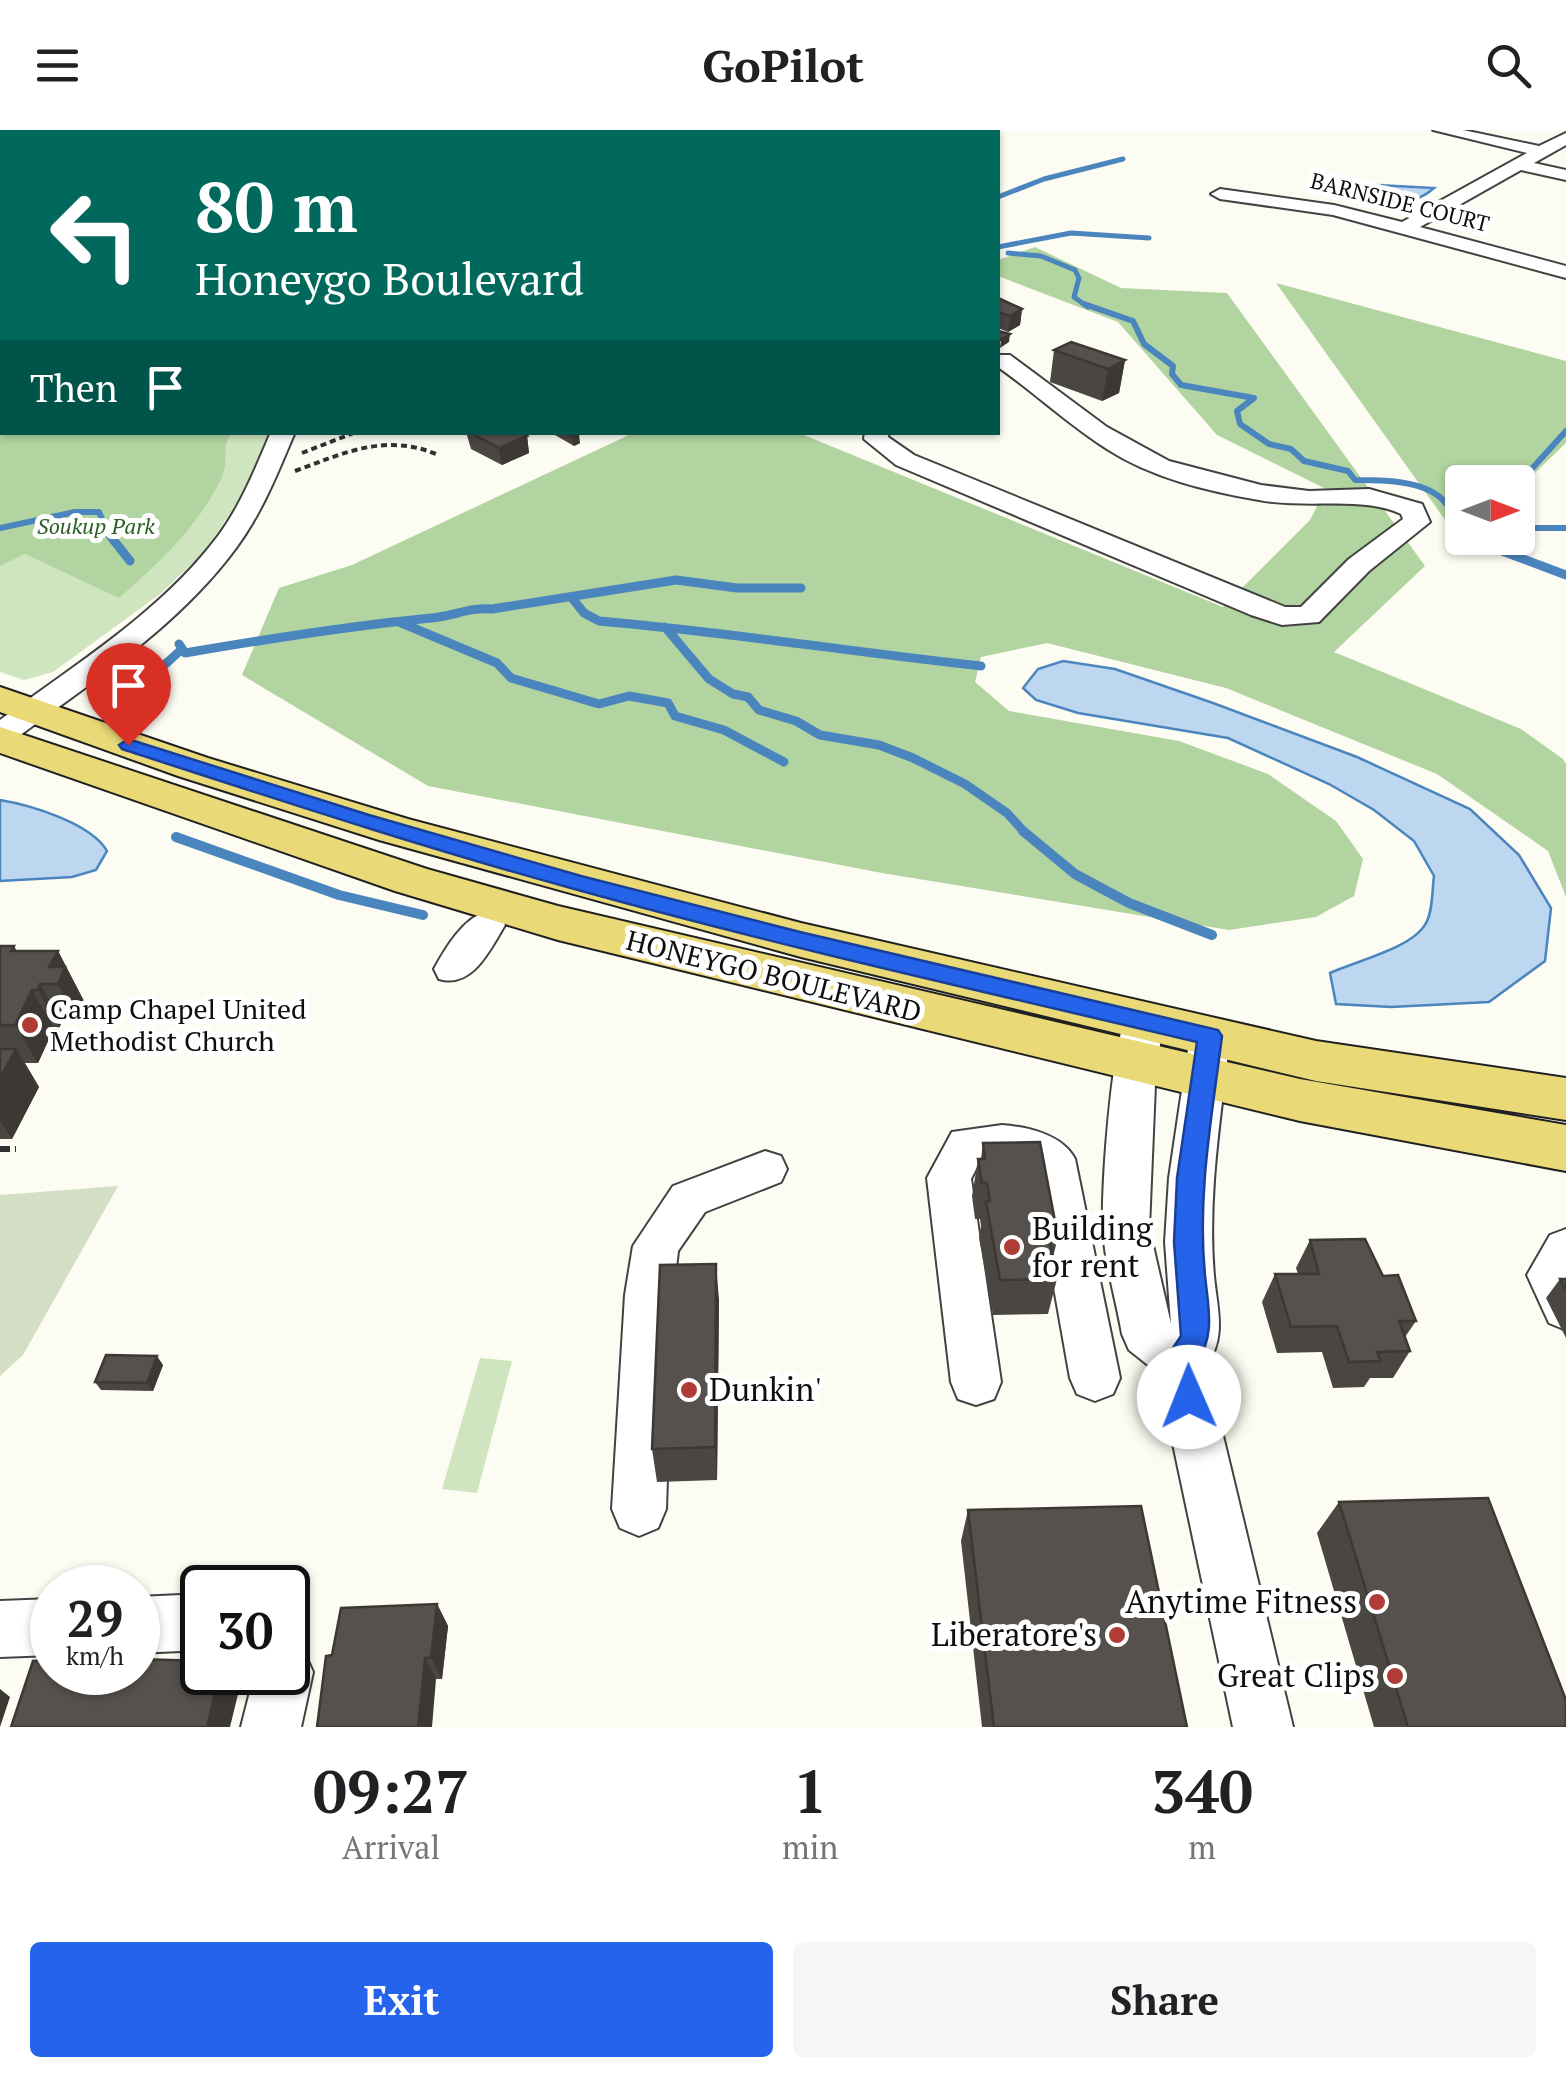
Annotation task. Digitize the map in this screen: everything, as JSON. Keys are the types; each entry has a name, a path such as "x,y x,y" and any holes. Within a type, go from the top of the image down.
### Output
{"main road":[{"name":"HONEYGO BOULEVARD","path":"8,721 193,768 580,883 800,940 1141,1041 1208,1057 1316,1061 1566,1100"},
{"name":"HONEYGO BOULEVARD","path":"1208,1057 1300,1100 1566,1148"}],"street":[{"path":"1441,130 1544,152"},
{"path":"1405,228 1566,138"},
{"path":"1521,165 1566,175"},
{"name":"BARNSIDE COURT","path":"1220,194 1304,204 1566,272"},
{"path":"877,435 883,446 905,460 1184,579 1282,616 1309,616 1325,594 1372,559 1391,538 1417,522 1413,510 1398,501 1356,495 1290,498 1160,466 1126,452 1002,360"},
{"path":"8,721 154,616 204,571 232,534 282,435"},
{"path":"454,969 486,925"},
{"path":"1141,1041 1126,1228 1146,1334 1180,1360 1263,1727"},
{"path":"1180,1360 1196,1340 1188,1242 1190,1178 1208,1057"},
{"path":"976,1382 949,1178 967,1145 998,1142 1026,1143 1053,1158 1095,1378"},
{"path":"639,1509 649,1295 656,1246 689,1199 765,1169"},
{"path":"1566,1248 1550,1275 1566,1308"},
{"path":"0,1629 30,1628"},
{"path":"271,1727 279,1695"}],"path":[{"path":"265,473 349,435"},
{"path":"265,473 377,442 414,442 436,454"},
{"path":"0,1150 16,1149"}],"green space":[{"path":"1035,247 1121,288 1227,293 1425,566 1334,652 1521,729 1563,759 1566,897 1548,851 1437,774 1226,688 1047,643 981,657 975,682 1009,711 1179,741 1268,774 1336,821 1363,859 1354,896 1316,917 1229,930 882,873 428,786 242,675 279,588 352,565 629,435 804,435 1223,607 1310,520 1326,489 1217,435 1118,322 1000,277 1000,259"},
{"path":"1276,283 1566,361 1566,443 1535,473 1535,465 1445,465 1445,520"},
{"name":"Soukup Park","path":"0,435 274,435 253,478 205,551 160,594 53,672 24,680 0,672"},
{"name":"Soukup Park","path":"0,435 230,435 222,477 202,512 163,557 119,598 25,554 0,566"},
{"path":"118,1186 23,1355 0,1376 0,1195"},
{"path":"480,1358 512,1361 477,1493 442,1489"}],"water":[{"path":"1334,186 1434,188 1411,201 1385,204 1346,196"},
{"path":"1063,661 1115,669 1213,703 1357,757 1470,809 1519,855 1551,908 1545,961 1489,1002 1391,1007 1336,1004 1330,973 1397,947 1426,923 1434,876 1414,841 1374,810 1329,784 1228,738 1078,713 1036,700 1023,688 1038,669"},
{"path":"0,800 43,811 88,832 107,851 96,870 72,877 0,881"}],"building":[{"path":"1000,299 1022,309 1010,316 1000,313"},
{"path":"1071,342 1125,360 1108,369 1054,350"},
{"path":"475,435 527,436 499,448"},
{"path":"0,946 14,946 11,951 58,951 49,967 65,967 58,984 40,984 38,990 32,990 15,1025 0,1025"},
{"path":"0,1049 16,1049 0,1078"},
{"path":"1040,1142 1058,1237 1049,1237 1057,1279 1000,1280 986,1201 990,1201 987,1183 982,1183 978,1159 985,1159 983,1143"},
{"path":"1365,1239 1383,1276 1398,1275 1416,1321 1399,1321 1410,1351 1377,1352 1381,1361 1349,1362 1337,1326 1291,1327 1275,1274 1319,1274 1310,1240"},
{"name":"Dunkin'","path":"716,1264 715,1447 652,1449 660,1265"},
{"path":"106,1355 157,1356 147,1383 95,1382"},
{"path":"1488,1498 1566,1700 1566,1727 1408,1727 1339,1502"},
{"path":"1141,1506 1187,1727 994,1727 968,1510"},
{"path":"437,1604 431,1658 425,1658 418,1727 317,1727 326,1656 332,1655 341,1608"},
{"path":"160,1660 180,1660 180,1695 215,1695 207,1727 11,1727 30,1670 30,1695 160,1695"}],"waterway":[{"path":"1000,196 1044,179 1123,159"},
{"path":"1000,247 1071,233 1149,238"},
{"path":"1008,253 1041,256 1075,270 1079,278 1074,297 1088,307"},
{"path":"1084,304 1133,321 1144,344 1173,366 1172,374 1181,385 1254,398 1237,411 1240,424 1269,444 1291,449 1304,461 1348,471 1355,480 1417,486 1445,503"},
{"path":"1535,465 1566,431"},
{"path":"0,528 75,512 99,512 109,536"},
{"path":"1535,528 1566,528"},
{"path":"108,533 130,561"},
{"path":"1512,555 1566,575"},
{"path":"179,644 185,653 676,580 737,588 801,588"},
{"path":"572,598 584,613 599,621 666,628"},
{"path":"399,622 497,663 511,678 599,704 629,696 668,703 675,716 724,730 784,762"},
{"path":"666,628 981,666"},
{"path":"666,628 709,679 733,694 748,697 759,710 796,721 820,735 879,745 913,758 965,784 1007,813 1024,832"},
{"path":"126,700 182,649"},
{"path":"1024,832 1075,874 1129,903 1212,935"},
{"path":"176,837 339,895 423,915"}],"place":[{"name":"Camp Chapel United Methodist Church","path":"30,1025"},
{"name":"Building for rent","path":"1012,1247"},
{"name":"Dunkin'","path":"689,1390"},
{"name":"Anytime Fitness","path":"1377,1602"},
{"name":"Liberatore's","path":"1117,1635"},
{"name":"Great Clips","path":"1395,1676"}],"route":[{"path":"128,745 362,820 580,883 800,940 1210,1036 1190,1178 1188,1242 1196,1340 1180,1360 1189,1397"}]}
